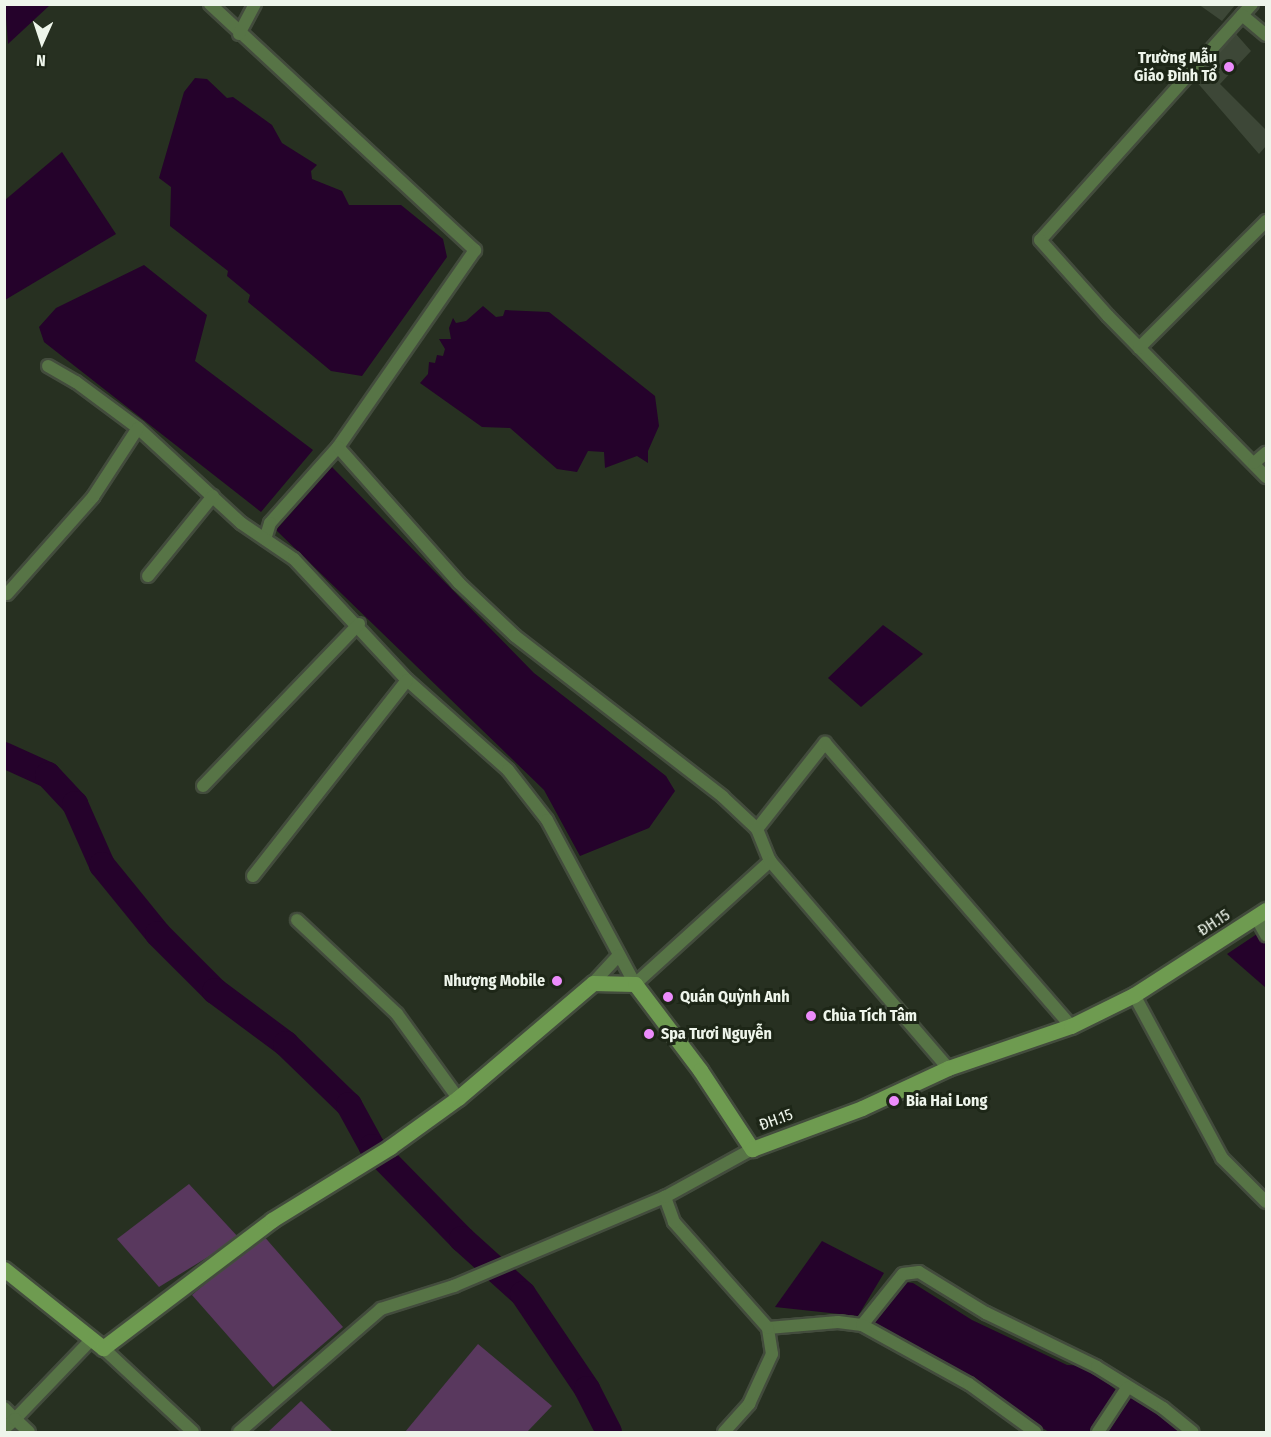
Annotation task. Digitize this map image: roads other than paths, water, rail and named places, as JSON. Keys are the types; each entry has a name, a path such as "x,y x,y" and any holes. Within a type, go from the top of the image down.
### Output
{"main road":[{"name":"ĐH.15","path":"635,984 700,1070 752,1149 862,1108 948,1068 1071,1026 1134,995 1261,917"},
{"path":"7,1275 96,1345 272,1220 390,1147 459,1098 593,983 635,984"}],"street":[{"path":"210,4 239,34 475,250 338,447 323,461 270,523 265,539"},
{"path":"239,34 255,4"},
{"path":"1252,4 1040,240 1139,348 1266,477"},
{"path":"1242,15 1266,35"},
{"path":"1139,348 1266,221"},
{"path":"48,366 76,382 138,428 213,496 265,539 294,559 359,624 407,680 528,791 635,984 770,861"},
{"path":"7,594 93,497 138,428"},
{"path":"338,447 459,583 515,636 723,797 757,829 770,861 948,1068"},
{"path":"1254,463 1266,453"},
{"path":"148,576 213,496"},
{"path":"203,786 359,624"},
{"path":"253,876 407,680"},
{"path":"757,829 825,743 1071,1026"},
{"path":"1261,917 1266,935"},
{"path":"297,920 397,1014 459,1098"},
{"path":"593,983 619,956"},
{"path":"1134,995 1222,1158 1266,1202"},
{"path":"239,1432 381,1310 454,1286 665,1197 752,1149"},
{"path":"665,1197 674,1222 768,1328 772,1354 749,1404 724,1432"},
{"path":"865,1322 903,1274 919,1272 986,1313 1097,1366 1126,1389 1163,1408 1193,1432"},
{"path":"768,1328 865,1322 969,1384 1035,1432"},
{"path":"4,1429 96,1345 193,1432"},
{"path":"1098,1432 1126,1389"},
{"path":"4,1408 29,1432"}],"waterway":[{"path":"4,755 48,775 75,804 102,865 158,934 215,991 286,1044 349,1105 372,1147 462,1239 523,1294 587,1389 609,1432"}],"place":[{"name":"Trường Mẫu Giáo Đình Tổ","path":"1229,67"},
{"name":"Nhượng Mobile","path":"557,981"},
{"name":"Quán Quỳnh Anh","path":"668,997"},
{"name":"Chùa Tích Tâm","path":"811,1016"},
{"name":"Spa Tươi Nguyễn","path":"649,1034"},
{"name":"Bia Hai Long","path":"894,1101"}]}
